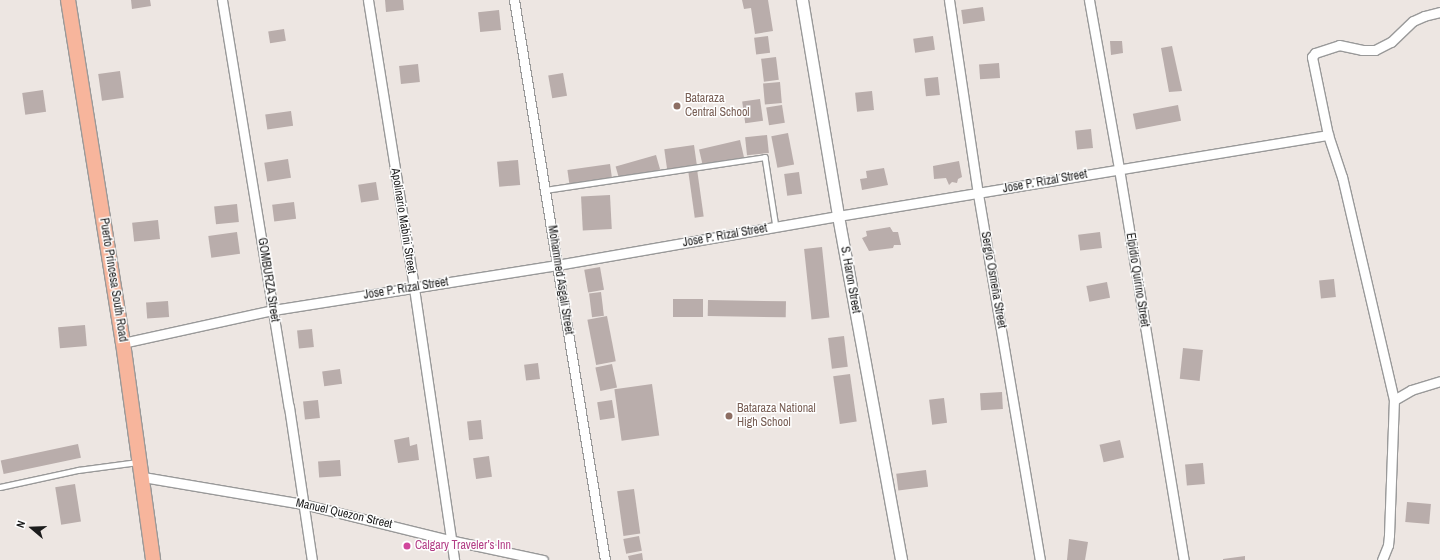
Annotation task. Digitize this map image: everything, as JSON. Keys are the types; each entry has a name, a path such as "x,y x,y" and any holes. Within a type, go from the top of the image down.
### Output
{"main road":[{"name":"Puerto Princesa South Road","path":"68,0 124,343 153,560"}],"street":[{"name":"GOMBURZA Street","path":"222,0 289,407 312,560"},
{"name":"Apolinario Mabini Street","path":"368,0 414,288 454,560"},
{"name":"Mohammed Asgali Street","path":"514,0 605,560"},
{"name":"S. Haron Street","path":"802,0 838,216 901,560"},
{"name":"Sergio Osmeña Street","path":"949,0 978,194 1040,560"},
{"name":"Elpidio Quirino Street","path":"1089,0 1119,169 1184,560"},
{"path":"1382,560 1388,546 1389,535 1394,400 1342,177 1328,135 1312,59 1314,53 1339,45 1362,50 1375,50 1391,42 1413,21 1424,16 1440,12"},
{"name":"Jose P. Rizal Street","path":"124,343 273,310 557,265 838,216 1328,135"},
{"path":"1394,400 1411,390 1440,381"},
{"name":"Manuel Quezon Street","path":"142,477 303,504 450,540 543,560"}],"lane":[{"path":"545,190 765,157 776,227"},
{"path":"0,486 78,470 140,462"}],"building":[{"path":"131,0 150,0 151,6 132,9"},
{"path":"385,0 403,0 404,10 386,12"},
{"path":"742,0 768,0 773,31 755,34 751,8 744,9"},
{"path":"983,7 985,21 963,24 961,10"},
{"path":"499,10 501,30 480,32 478,12"},
{"path":"284,29 286,41 270,43 268,32"},
{"path":"768,36 770,53 756,55 754,38"},
{"path":"933,36 935,50 915,53 913,39"},
{"path":"1110,41 1122,41 1123,53 1111,55"},
{"path":"1172,46 1182,91 1169,92 1161,48"},
{"path":"776,57 779,80 764,82 761,59"},
{"path":"999,63 1000,78 980,79 979,64"},
{"path":"418,64 420,82 401,84 399,66"},
{"path":"120,71 124,98 102,101 98,74"},
{"path":"563,73 567,96 552,98 548,76"},
{"path":"938,77 940,95 926,96 924,78"},
{"path":"780,82 782,103 765,104 763,83"},
{"path":"43,90 46,112 25,115 22,93"},
{"path":"872,91 874,110 857,112 855,93"},
{"path":"760,99 763,121 745,123 742,102"},
{"path":"782,105 785,123 769,125 766,108"},
{"path":"1178,105 1181,121 1136,129 1133,114"},
{"path":"291,111 293,126 267,129 265,115"},
{"path":"1091,129 1093,148 1077,150 1075,131"},
{"path":"788,133 794,164 777,168 771,136"},
{"path":"767,135 769,153 747,155 745,137"},
{"path":"740,140 744,158 703,167 699,149"},
{"path":"694,145 697,166 667,170 664,149"},
{"path":"656,155 660,169 620,181 616,167"},
{"path":"288,159 291,178 267,182 264,163"},
{"path":"518,160 520,185 499,187 497,162"},
{"path":"959,161 962,177 958,179 957,183 952,182 949,185 946,178 934,179 933,166"},
{"path":"610,164 612,178 569,184 567,170"},
{"path":"884,168 888,185 862,190 860,179 867,178 866,171"},
{"path":"697,169 704,217 695,218 688,170"},
{"path":"799,172 802,194 787,196 784,174"},
{"path":"376,182 379,200 361,203 358,185"},
{"path":"610,195 612,229 583,230 581,197"},
{"path":"294,202 296,219 274,222 272,205"},
{"path":"237,204 239,222 216,224 214,206"},
{"path":"158,220 160,239 134,242 132,223"},
{"path":"890,227 893,232 898,232 901,245 894,245 893,248 869,251 862,238 867,236 866,231"},
{"path":"237,232 240,254 211,258 208,236"},
{"path":"1100,232 1102,248 1080,251 1078,235"},
{"path":"822,247 829,318 812,319 804,249"},
{"path":"600,267 604,290 588,292 584,270"},
{"path":"1334,279 1336,297 1321,298 1319,281"},
{"path":"1107,282 1110,298 1089,302 1086,286"},
{"path":"601,292 604,316 592,317 589,293"},
{"path":"673,299 703,299 703,317 673,317"},
{"path":"708,300 786,301 786,317 708,316"},
{"path":"168,301 169,317 147,318 146,303"},
{"path":"607,316 616,361 596,365 587,320"},
{"path":"85,325 87,346 60,348 58,327"},
{"path":"312,329 314,347 299,348 297,331"},
{"path":"844,336 848,367 832,369 828,338"},
{"path":"1183,348 1203,350 1200,381 1180,379"},
{"path":"538,363 540,379 526,381 524,365"},
{"path":"612,364 617,387 600,391 595,368"},
{"path":"340,369 342,384 324,386 322,372"},
{"path":"850,374 857,422 840,424 833,376"},
{"path":"652,384 659,435 622,441 614,389"},
{"path":"1002,392 1003,409 981,410 980,393"},
{"path":"944,398 947,423 932,425 929,400"},
{"path":"318,400 320,418 305,419 303,402"},
{"path":"612,400 615,418 600,420 597,402"},
{"path":"481,420 483,439 469,440 467,421"},
{"path":"409,437 410,446 417,444 419,460 398,463 394,440"},
{"path":"1120,440 1124,458 1104,462 1100,445"},
{"path":"78,444 81,458 4,474 1,460"},
{"path":"489,456 492,477 476,479 473,458"},
{"path":"340,460 341,476 319,477 318,462"},
{"path":"1203,463 1205,484 1187,485 1185,465"},
{"path":"926,470 928,487 898,491 896,474"},
{"path":"75,484 81,522 61,525 55,487"},
{"path":"634,489 640,534 623,536 617,491"},
{"path":"1407,502 1431,504 1429,524 1405,522"},
{"path":"639,536 642,551 626,554 623,539"},
{"path":"1069,539 1088,542 1085,560 1067,560"},
{"path":"642,553 643,560 629,560 628,556"},
{"path":"1245,556 1245,560 1223,560 1223,559"}],"place":[{"name":"Bataraza Central School","path":"677,106"},
{"name":"Bataraza National High School","path":"729,416"},
{"name":"Calgary Traveler’s Inn","path":"407,546"}]}
